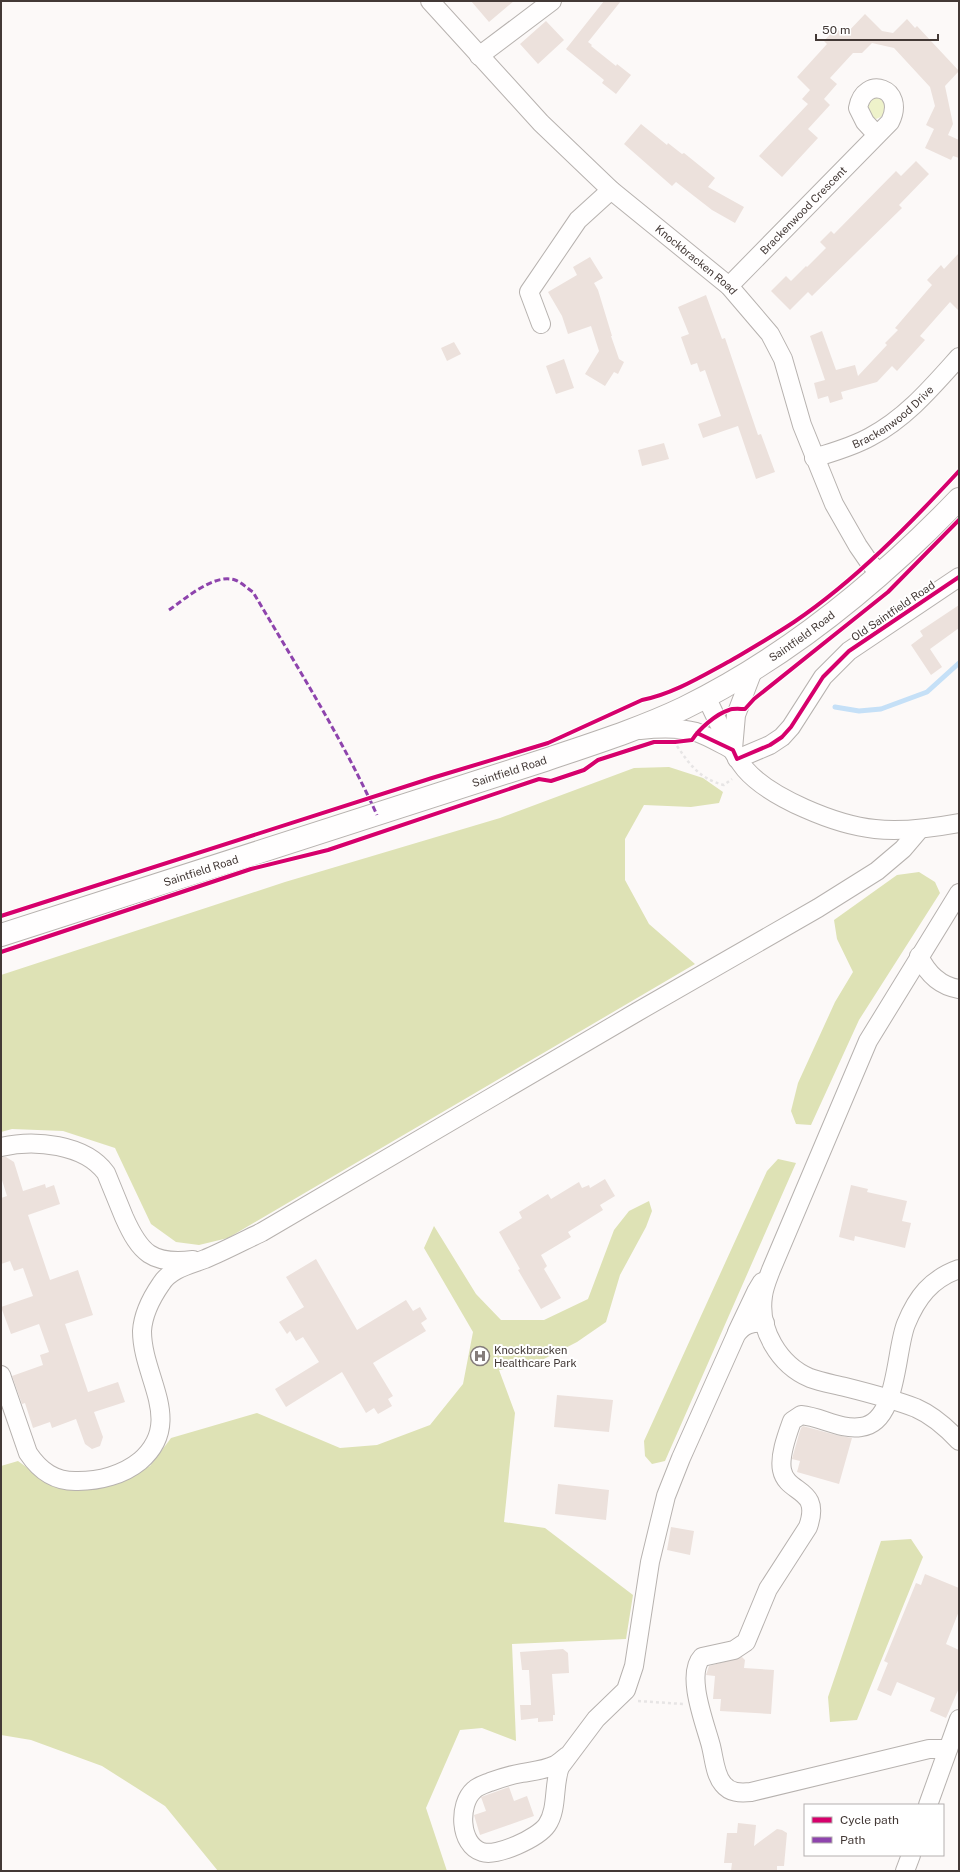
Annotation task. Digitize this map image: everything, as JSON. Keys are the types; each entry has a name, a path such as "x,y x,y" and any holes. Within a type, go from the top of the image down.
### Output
{"highway":[{"name":"Saintfield Road","path":"1,935 531,765 626,732 682,709 754,668 814,628 912,546 959,499"}],"street":[{"name":"Knockbracken Road","path":"430,1 541,123 611,190 729,286 770,334 783,360 802,425 814,458 834,504 858,546 869,562 880,574"},
{"path":"479,56 552,1"},
{"name":"Brackenwood Crescent","path":"729,286 878,135"},
{"path":"541,324 529,292 578,220 611,190"},
{"name":"Brackenwood Drive","path":"814,458 868,438 890,426 910,410 959,357"},
{"name":"Old Saintfield Road","path":"738,759 770,745 782,737 791,727 823,677 849,651 959,577"},
{"path":"738,759 736,714 754,668"},
{"path":"706,696 738,759 754,779 773,792 799,806 844,823 874,829 936,828 959,823"},
{"path":"626,732 656,729 689,730 703,735 738,759"},
{"path":"1,1375 28,1453 36,1464 45,1472 57,1478 70,1481 84,1481 120,1473 133,1467 144,1457 155,1443 160,1433 162,1422 157,1395 144,1353 142,1330 144,1320 162,1282 171,1274 186,1265 204,1259 262,1232 630,1016 818,908 877,871 903,849 920,829"},
{"path":"959,893 868,1041 771,1270 763,1297 764,1322 773,1346 789,1365 798,1372 810,1378 889,1399 916,1408 944,1426 959,1441"},
{"path":"919,956 927,971 934,978 948,986 959,989"},
{"path":"1,1147 14,1144 42,1144 82,1153 100,1165 106,1173 133,1237 140,1246 158,1259 183,1261 204,1259"},
{"path":"948,1749 929,1749 751,1792 735,1792 728,1790 720,1780 699,1706 696,1682 698,1661 708,1654 734,1650 746,1642 768,1588 800,1542 811,1518 810,1502 806,1496 785,1478 782,1472 781,1461 792,1421 801,1415 844,1427 862,1427 872,1424 877,1420 883,1414 889,1399 905,1325 913,1308 923,1293 935,1280 959,1269"},
{"path":"567,1756 557,1775 553,1806 547,1826 538,1834 508,1848 488,1853 475,1849 466,1834 462,1812 464,1805 474,1789 507,1776 555,1765 567,1756 585,1736 596,1719 626,1690 634,1666 650,1562 666,1496 684,1451 736,1335 756,1292 771,1270"},
{"path":"736,1335 745,1325 764,1322"},
{"path":"928,1804 959,1720"},
{"path":"905,1871 911,1856"}],"path":[{"path":"675,742 691,766 710,782 724,785 738,759"},
{"path":"618,1699 699,1706"}],"green space":[{"path":"877,95 885,100 885,115 876,119 870,117 865,104"},
{"path":"669,767 703,778 723,792 719,803 691,807 644,805 625,839 625,880 649,924 695,964 228,1238 199,1245 176,1242 151,1224 115,1148 63,1131 12,1129 1,1132 1,975 285,882 500,818 634,768"},
{"path":"919,872 935,882 940,893 859,1020 811,1125 796,1124 791,1111 798,1083 835,1002 853,972 837,939 834,920 897,875"},
{"path":"778,1159 796,1163 665,1461 652,1464 645,1456 644,1441 767,1171"},
{"path":"649,1201 652,1211 646,1227 620,1275 606,1322 577,1342 538,1362 499,1370 515,1413 504,1522 545,1528 633,1595 626,1639 512,1644 516,1741 482,1728 460,1730 426,1808 447,1871 218,1871 165,1806 102,1766 31,1740 1,1735 1,1466 18,1461 47,1482 119,1482 150,1466 171,1438 257,1413 340,1448 377,1445 430,1425 463,1384 473,1332 424,1248 434,1226 476,1294 501,1320 544,1320 588,1299 614,1230 629,1211"},
{"path":"911,1539 923,1557 857,1720 830,1722 828,1697 881,1541"}],"building":[{"path":"471,1 514,1 489,22"},
{"path":"604,1 621,1 588,42 616,66 617,64 631,75 616,94 602,83 604,80 566,49"},
{"path":"865,14 882,31 893,33 907,19 915,28 917,26 959,71 945,86 953,124 948,135 959,140 959,158 953,156 951,160 925,148 934,129 926,125 935,106 930,87 894,48 872,43 862,53 853,53 830,78 837,84 824,99 830,105 808,129 818,138 782,177 759,156 808,104 802,99 810,90 797,77 827,44 824,41 836,28 844,36"},
{"path":"546,21 564,40 538,64 520,44"},
{"path":"641,124 667,145 668,143 682,154 684,153 715,178 708,187 744,207 735,223 712,210 676,182 672,186 624,144"},
{"path":"916,161 929,174 899,205 902,208 812,296 808,292 790,310 771,291 786,276 791,281 806,266 807,267 826,248 820,242 831,231 834,234 896,171 901,176"},
{"path":"959,253 959,311 950,302 920,336 925,340 897,371 892,366 877,382 841,392 843,399 830,403 828,396 818,399 814,383 825,380 810,336 822,331 836,370 855,365 858,376 887,345 885,343 898,330 895,328 932,285 927,280 941,265 944,269"},
{"path":"590,257 603,278 594,283 598,290 619,359 624,362 618,374 614,372 605,386 585,374 599,351 591,326 568,334 562,316 548,292 577,275 573,267"},
{"path":"706,295 722,339 725,338 758,435 761,434 775,472 756,479 738,426 703,438 698,424 721,416 705,370 700,372 697,363 691,365 681,337 689,334 678,307"},
{"path":"454,342 461,354 447,361 441,348"},
{"path":"564,359 574,388 556,394 546,366"},
{"path":"664,443 669,459 642,466 638,450"},
{"path":"959,605 959,628 930,649 942,667 931,675 911,645 923,636 920,631"},
{"path":"1,1157 6,1157 14,1162 23,1191 45,1184 46,1188 54,1185 60,1204 28,1215 50,1280 78,1270 93,1315 65,1324 88,1392 118,1382 125,1402 94,1412 103,1437 100,1446 92,1449 85,1444 76,1419 52,1428 50,1422 33,1428 25,1403 22,1404 12,1376 43,1365 40,1355 49,1352 39,1324 11,1334 1,1307 33,1296 23,1268 14,1271 10,1261 1,1264 1,1198 7,1196 1,1177"},
{"path":"605,1179 615,1196 600,1205 603,1210 568,1232 571,1237 541,1255 547,1266 544,1269 561,1298 541,1309 518,1270 520,1269 499,1232 522,1218 519,1212 548,1194 551,1199 579,1182 582,1188 589,1185 590,1188"},
{"path":"851,1185 868,1189 867,1192 907,1201 902,1221 911,1223 905,1248 855,1236 854,1241 839,1237"},
{"path":"316,1259 357,1330 406,1300 413,1311 420,1307 427,1319 421,1323 426,1331 373,1363 393,1396 388,1399 392,1406 378,1414 374,1408 366,1413 342,1372 286,1407 275,1389 319,1362 303,1337 296,1341 290,1331 287,1334 279,1322 304,1307 286,1277"},
{"path":"557,1395 613,1400 609,1432 554,1427"},
{"path":"803,1426 852,1438 839,1484 797,1472 800,1461 792,1459 801,1428"},
{"path":"558,1484 609,1490 606,1520 555,1514"},
{"path":"671,1527 694,1531 690,1555 667,1550"},
{"path":"925,1574 959,1588 959,1611 946,1644 959,1650 959,1688 946,1718 930,1711 935,1698 897,1682 891,1696 877,1690 888,1663 884,1661 916,1583 921,1585"},
{"path":"563,1649 568,1653 569,1673 552,1674 555,1715 553,1715 553,1721 538,1722 538,1718 521,1720 520,1705 531,1705 529,1670 522,1670 520,1652"},
{"path":"742,1657 745,1660 744,1668 774,1670 771,1714 720,1711 721,1699 713,1699 715,1676 706,1675 709,1666"},
{"path":"509,1787 514,1801 527,1796 534,1816 480,1835 474,1815 486,1811 481,1797"},
{"path":"738,1823 756,1825 754,1846 777,1829 787,1833 784,1866 777,1866 777,1871 731,1871 732,1863 724,1863 727,1833 737,1833"}],"waterway":[{"path":"835,707 859,711 881,709 927,692 959,663"}],"marked path":[{"path":"169,610 200,588 218,580 235,580 253,592 334,730 377,815"}],"cycle path":[{"path":"1,916 432,778 548,743 642,700 687,684 762,642 817,606 881,551 959,471"},
{"path":"1,952 251,869 328,850 539,779 551,781 584,770 598,760 654,742 692,740 713,718 731,709 745,709 754,699 888,592 959,520"},
{"path":"697,733 733,750 737,759 770,745 782,737 791,727 823,677 849,651 959,577"}],"place":[{"name":"Knockbracken Healthcare Park","path":"480,1356"}]}
